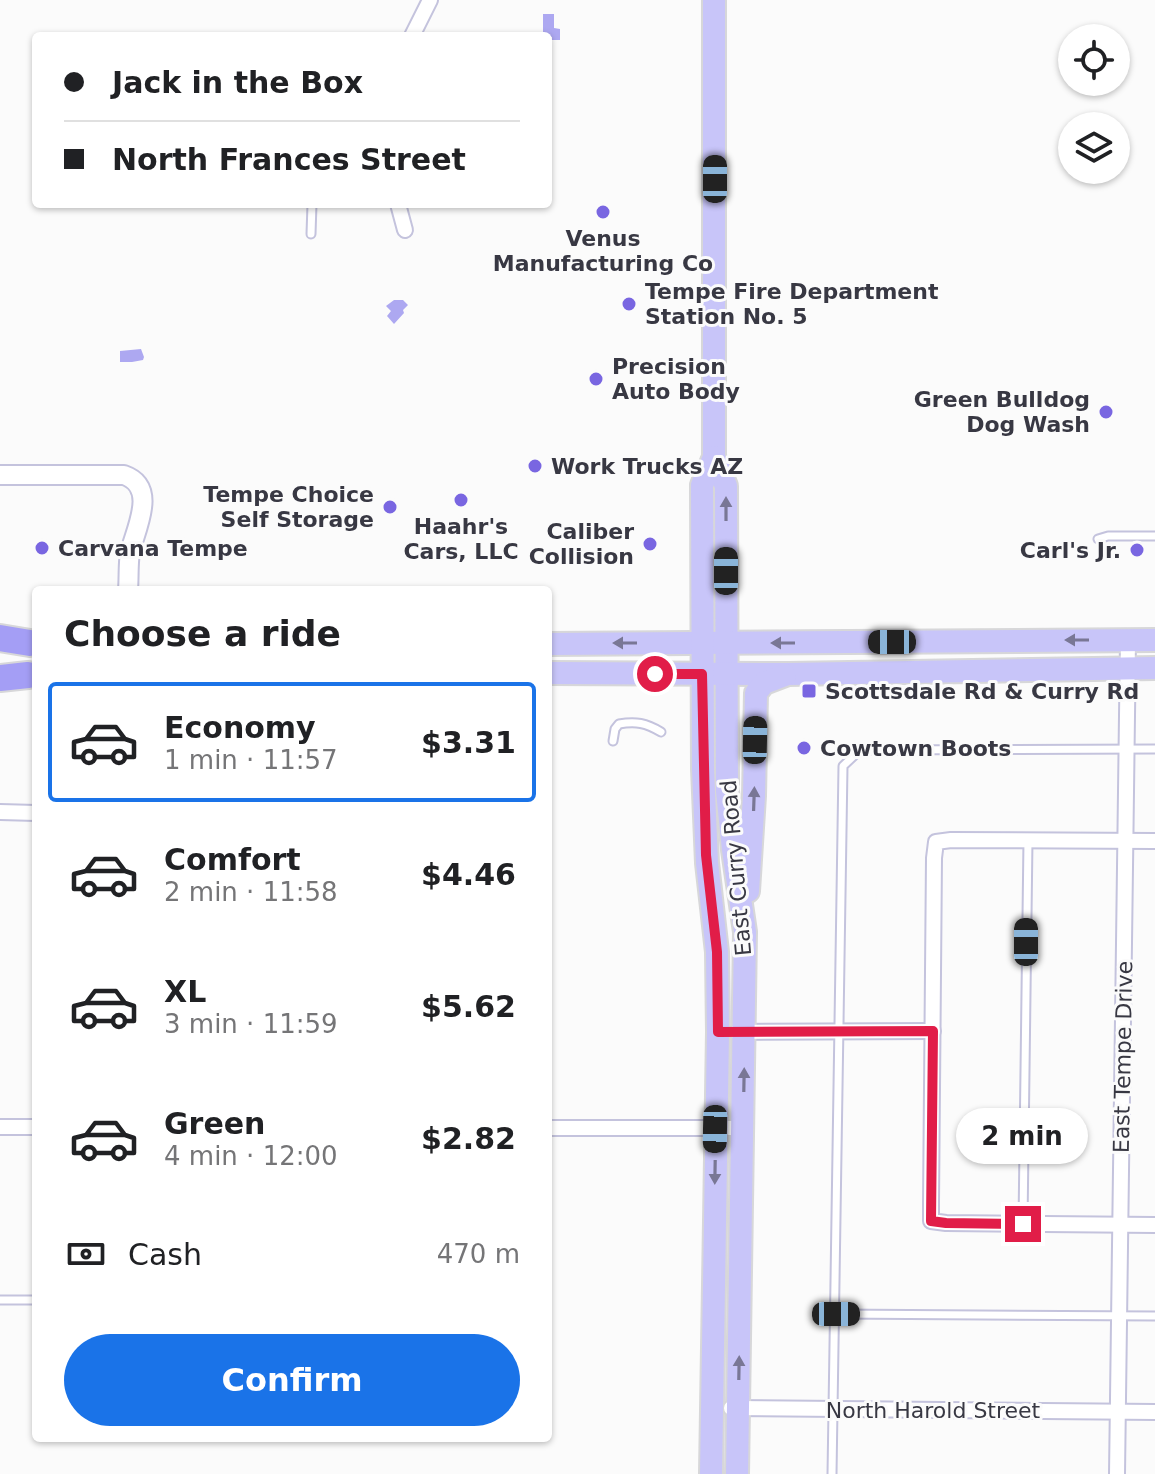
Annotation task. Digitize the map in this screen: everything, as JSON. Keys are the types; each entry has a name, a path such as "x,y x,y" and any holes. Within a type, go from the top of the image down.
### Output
{"highway":[{"path":"0,641 32,643"},
{"path":"0,676 32,675"}],"main road":[{"name":"East Curry Road","path":"714,0 714,457 726,486 727,791 745,932 737,1474"},
{"name":"East Curry Road","path":"711,1474 718,1032 717,952 706,855 702,485 714,457"},
{"path":"552,644 1155,640"},
{"path":"552,673 788,674 1155,668"},
{"path":"745,932 756,693 764,683 788,674"}],"street":[{"path":"414,32 430,0"},
{"path":"399,208 405,230"},
{"path":"0,475 124,475 133,479 142,492 143,508 130,554 128,586"},
{"name":"East Tempe Drive","path":"1117,1474 1128,640"},
{"path":"0,812 32,813"},
{"path":"1155,841 936,842 931,1221 1155,1225"},
{"path":"718,1032 933,1031"},
{"path":"0,1127 32,1127"},
{"path":"552,1128 743,1128"},
{"name":"North Harold Street","path":"711,1408 1155,1412"}],"lane":[{"path":"311,234 312,208"},
{"path":"1098,539 1108,536 1155,536"},
{"path":"613,741 619,724 646,723 661,732"},
{"path":"832,1474 843,766 860,750 1155,749"},
{"path":"1023,1224 1028,840"},
{"path":"0,1300 32,1300"},
{"path":"836,1314 1155,1316"}],"shaded area":[{"path":"543,14 554,14 554,28 560,29 560,40 552,40 552,32 543,32"},
{"path":"394,300 403,300 408,305 394,324 387,316 391,311 386,306"},
{"path":"141,349 143,360 120,362 120,351"}],"place":[{"name":"Venus Manufacturing Co","path":"603,212"},
{"name":"Tempe Fire Department Station No. 5","path":"629,304"},
{"name":"Precision Auto Body","path":"596,379"},
{"name":"Green Bulldog Dog Wash","path":"1106,412"},
{"name":"Work Trucks AZ","path":"535,466"},
{"name":"Haahr's Cars, LLC","path":"461,500"},
{"name":"Tempe Choice Self Storage","path":"390,507"},
{"name":"Caliber Collision","path":"650,544"},
{"name":"Carvana Tempe","path":"42,548"},
{"name":"Carl's Jr.","path":"1137,550"},
{"name":"Scottsdale Rd & Curry Rd","path":"809,691"},
{"name":"Cowtown Boots","path":"804,748"}],"route":[{"path":"655,674 702,674 706,855 717,952 718,1032 933,1031 931,1221 1023,1224"}]}
